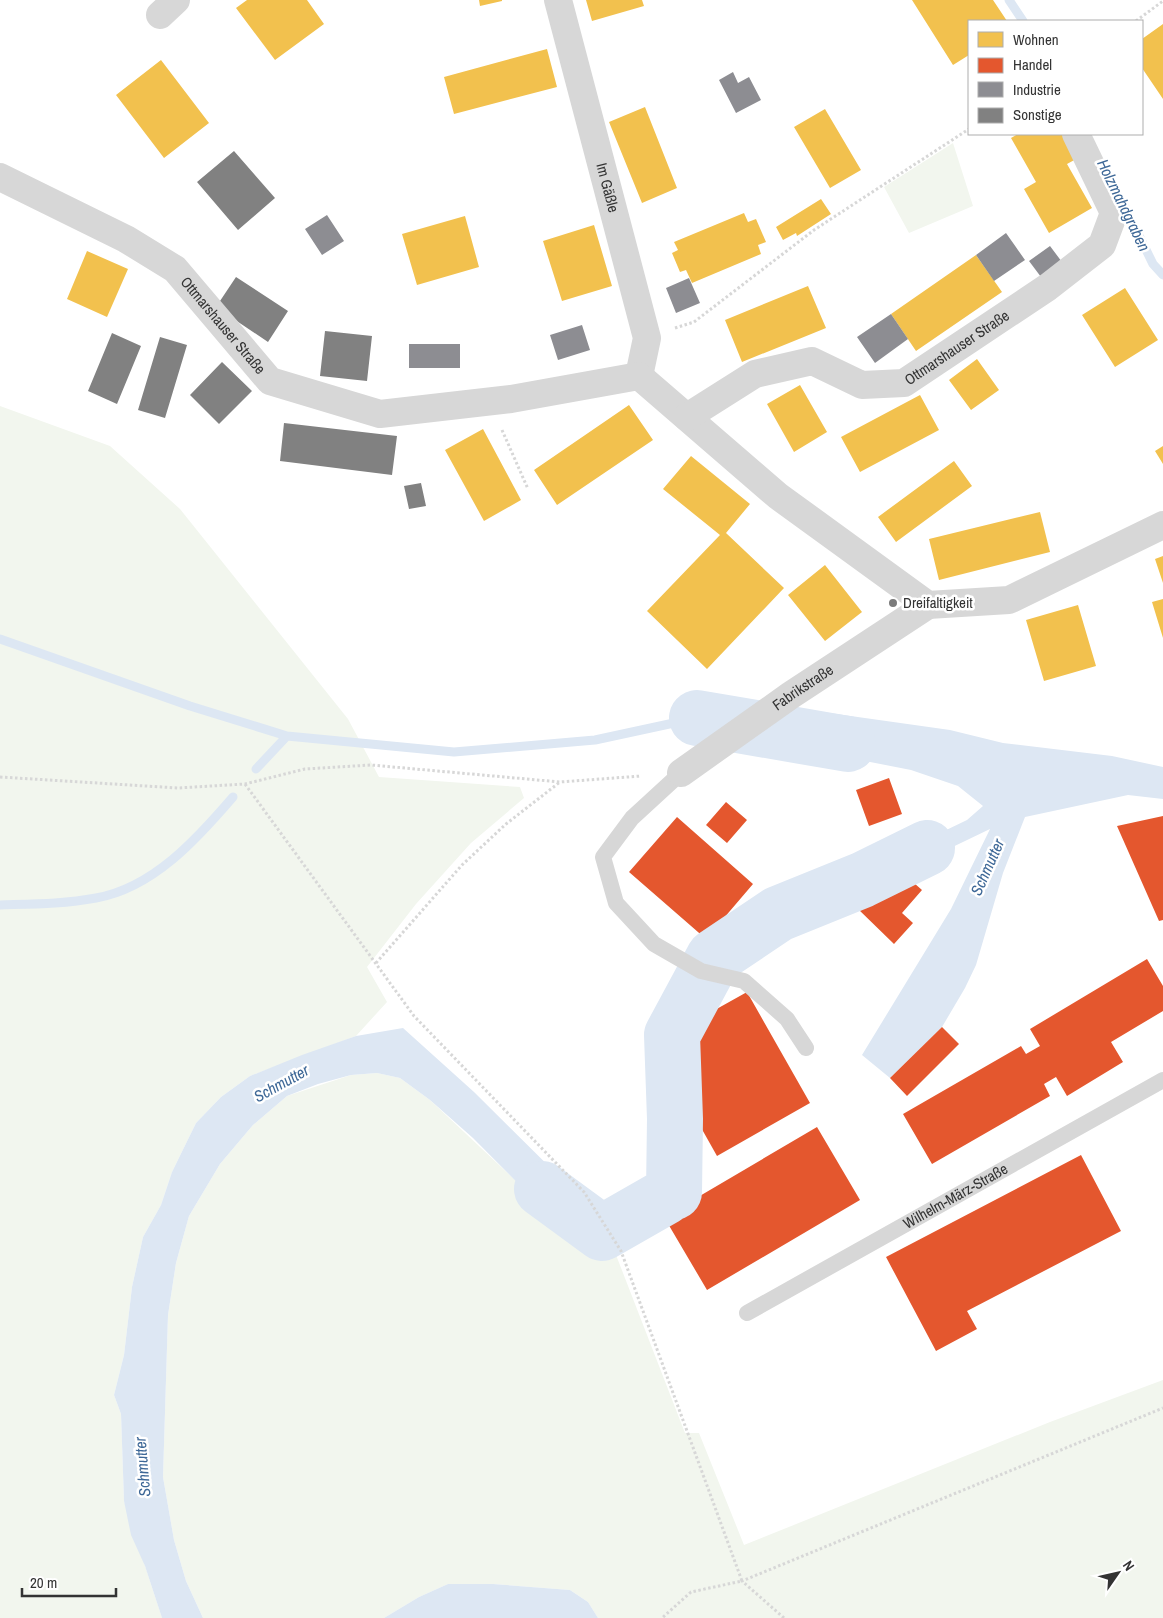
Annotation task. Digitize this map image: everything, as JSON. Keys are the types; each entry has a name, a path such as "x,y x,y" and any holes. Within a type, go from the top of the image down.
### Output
{"street":[{"name":"Im Gäßle","path":"558,0 647,338 639,376"},
{"name":"Ottmarshauser Straße","path":"687,417 755,374 812,361 862,385 904,383 1048,287 1102,245 1114,213 1076,135"},
{"name":"Ottmarshauser Straße","path":"0,177 126,239 175,269 270,381 380,414 489,401 639,376"},
{"path":"639,376 778,496 928,605 1009,600 1163,525"},
{"name":"Fabrikstraße","path":"681,773 791,695 928,605"}],"lane":[{"path":"681,773 632,818 603,857 616,903 654,944 701,971 744,981 787,1019 806,1048"},
{"name":"Wilhelm-März-Straße","path":"747,1313 1163,1080"}],"path":[{"path":"1137,20 1163,1"},
{"path":"647,338 694,322 814,230 968,130"},
{"path":"489,401 528,489"},
{"path":"0,777 178,788 245,784 305,769 371,765 560,782 681,773"},
{"path":"376,963 462,865 506,824 560,782"},
{"path":"245,784 414,1016 584,1192 621,1252 742,1580 784,1618"},
{"path":"662,1618 691,1592 742,1580 1163,1408"}],"shaded area":[{"path":"953,143 973,206 909,233 884,187"},
{"path":"0,406 110,446 180,509 348,719 379,777 520,787 524,798 471,843 416,904 367,967 387,1002 356,1036 250,1076 221,1097 196,1123 172,1172 161,1205 143,1237 132,1287 124,1355 114,1395 121,1414 124,1501 162,1618 0,1618"},
{"path":"377,1073 400,1078 430,1100 533,1197 571,1238 595,1248 611,1242 685,1433 699,1433 744,1545 1050,1422 1163,1380 1163,1618 598,1618 588,1602 570,1590 493,1584 448,1584 419,1597 384,1618 203,1618 186,1581 174,1540 163,1477 168,1315 176,1263 189,1216 220,1164 253,1125 287,1096 351,1075"}],"water":[{"path":"801,709 950,730 1003,743 1112,756 1163,767 1163,799 1128,795 1025,817 1003,873 976,965 965,988 942,1027 890,1078 862,1055 951,909 990,829 861,891 853,875 967,820 983,806 958,786 911,770 758,740"},
{"path":"403,1028 474,1092 585,1202 611,1242 595,1248 572,1238 473,1138 430,1100 400,1078 377,1073 351,1075 318,1084 287,1096 253,1125 220,1164 189,1216 176,1263 168,1315 163,1477 174,1540 186,1581 203,1618 162,1618 145,1566 131,1535 124,1501 121,1414 114,1395 124,1355 132,1287 143,1237 161,1205 172,1172 196,1123 221,1097 250,1076 302,1055 356,1036"},
{"path":"448,1584 493,1584 570,1590 588,1602 598,1618 384,1618 419,1597"}],"building: Wohnen":[{"path":"247,0 307,0 324,24 275,60 236,8"},
{"path":"479,0 502,0 502,1 480,6"},
{"path":"586,0 642,0 644,6 592,21"},
{"path":"912,0 993,0 1006,20 968,20 968,56 953,65"},
{"path":"1163,24 1163,99 1143,69 1143,38"},
{"path":"547,49 557,87 454,114 444,77"},
{"path":"161,60 209,123 164,158 116,95"},
{"path":"645,107 677,188 642,203 609,122"},
{"path":"825,109 861,170 830,188 794,127"},
{"path":"1016,135 1065,135 1078,158 1067,164 1092,208 1049,233 1024,189 1036,182 1011,138"},
{"path":"821,199 831,214 797,236 796,233 783,240 776,227"},
{"path":"744,213 748,222 756,219 766,242 758,245 761,254 692,283 686,270 680,272 672,253 678,250 674,242"},
{"path":"465,216 479,267 417,285 402,234"},
{"path":"594,225 612,286 562,301 543,241"},
{"path":"87,251 128,269 107,317 67,299"},
{"path":"976,255 1002,292 916,351 891,314"},
{"path":"808,286 826,328 742,362 725,320"},
{"path":"1125,288 1158,340 1115,367 1082,315"},
{"path":"977,359 999,390 971,410 949,380"},
{"path":"800,385 827,432 794,452 767,404"},
{"path":"920,395 939,430 860,472 841,437"},
{"path":"629,405 653,440 557,505 534,470"},
{"path":"483,429 521,500 484,521 445,450"},
{"path":"1163,446 1163,464 1155,451"},
{"path":"691,456 750,504 726,533 784,588 707,669 647,611 720,535 663,489"},
{"path":"954,461 972,486 896,542 878,517"},
{"path":"1040,512 1050,552 939,580 929,539"},
{"path":"1163,556 1163,583 1155,559"},
{"path":"825,565 862,612 825,641 788,595"},
{"path":"1163,599 1163,638 1152,602"},
{"path":"1078,605 1096,666 1044,681 1026,620"}],"building: Handel":[{"path":"889,778 902,814 869,826 856,790"},
{"path":"726,802 747,820 727,843 706,825"},
{"path":"1163,816 1163,920 1159,921 1117,826"},
{"path":"677,817 753,884 706,939 629,872"},
{"path":"906,876 922,890 902,913 913,923 894,944 857,908 876,888 886,898"},
{"path":"1147,959 1163,986 1163,1011 1111,1042 1123,1062 1067,1096 1056,1077 1044,1084 1050,1096 932,1164 903,1114 1021,1046 1026,1054 1040,1046 1030,1029"},
{"path":"747,992 810,1103 717,1156 654,1044"},
{"path":"942,1027 959,1044 907,1096 890,1078"},
{"path":"817,1127 860,1200 707,1290 664,1217"},
{"path":"1081,1155 1121,1231 967,1311 977,1329 936,1351 886,1257"}],"building: Industrie":[{"path":"733,72 738,83 749,77 761,100 736,113 719,80"},
{"path":"327,215 344,241 322,255 305,229"},
{"path":"1006,233 1025,260 994,281 976,255"},
{"path":"1050,246 1065,266 1044,281 1029,261"},
{"path":"689,278 700,303 676,313 666,288"},
{"path":"891,314 908,339 875,363 857,337"},
{"path":"582,325 590,350 558,360 550,335"},
{"path":"409,344 460,344 460,368 409,368"}],"building: Sonstige":[{"path":"234,151 275,198 238,230 197,182"},
{"path":"236,277 288,311 268,342 216,307"},
{"path":"325,331 372,336 367,381 320,376"},
{"path":"112,333 141,346 117,404 88,391"},
{"path":"160,337 187,345 165,418 138,410"},
{"path":"222,362 252,391 219,424 190,395"},
{"path":"284,423 397,436 392,475 280,461"},
{"path":"421,483 426,506 409,509 404,486"}],"waterway":[{"name":"Holzmahdgraben","path":"1009,0 1022,20"},
{"name":"Holzmahdgraben","path":"1123,203 1153,264 1163,275"},
{"path":"0,639 190,706 287,736 454,752 595,740 697,718"},
{"path":"697,718 848,744"},
{"path":"256,769 287,736"},
{"path":"0,905 84,900 117,893 155,873 172,860 189,845 233,797"},
{"path":"674,1192 675,1119 672,1035 714,957 778,914 862,880 927,848"},
{"name":"Schmutter","path":"542,1189 602,1233 665,1197"}],"place":[{"name":"Dreifaltigkeit","path":"893,603"}]}
